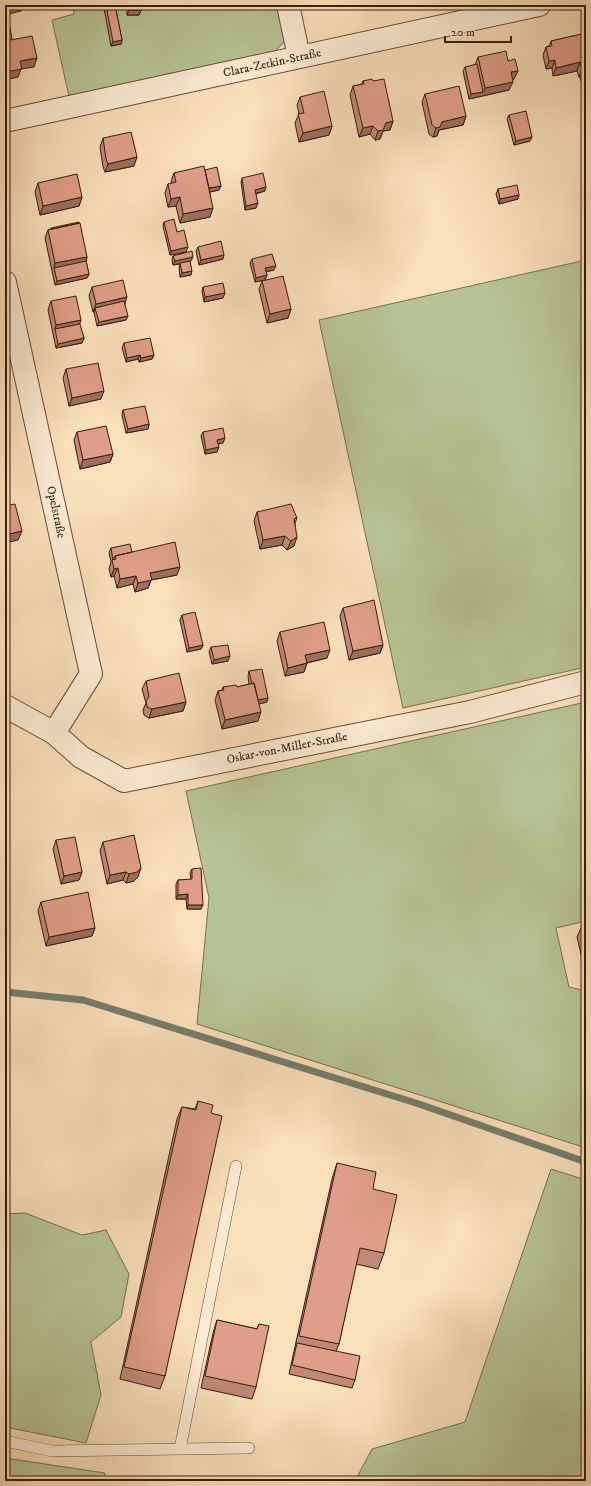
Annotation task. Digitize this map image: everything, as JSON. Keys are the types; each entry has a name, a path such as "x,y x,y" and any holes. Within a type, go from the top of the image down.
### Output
{"street":[{"path":"288,5 300,57"},
{"name":"Clara-Zetkin-Straße","path":"5,121 539,5"},
{"name":"Opelstraße","path":"5,282 91,674 54,732"},
{"name":"Oskar-von-Miller-Straße","path":"5,706 54,732 81,757 124,780 470,712 586,682"}],"lane":[{"path":"180,1449 236,1166"},
{"path":"5,1441 52,1451 249,1448"}],"green space":[{"path":"72,5 277,5 286,40 270,56 70,101 52,20 74,14"},
{"path":"586,260 586,667 403,708 319,320"},
{"path":"586,702 586,921 556,928 569,987 586,991 586,1148 197,1024 209,898 186,791"},
{"path":"551,1169 586,1180 586,1481 355,1481 372,1449 465,1422"},
{"path":"25,1213 82,1235 106,1230 129,1274 121,1317 91,1342 101,1395 86,1443 5,1427 5,1214"},
{"path":"5,1458 105,1473 103,1481 5,1481"}],"building":[{"path":"106,5 115,5 122,40 113,42"},
{"path":"129,5 141,5 141,10 129,10"},
{"path":"10,27 12,39 5,41 5,28"},
{"path":"586,33 586,68 582,69 580,62 556,68 555,60 549,61 546,47 552,46 551,41"},
{"path":"32,36 37,58 20,61 22,69 5,72 5,41"},
{"path":"506,51 508,61 515,59 518,71 511,72 513,82 485,88 478,57"},
{"path":"477,64 483,92 471,94 465,67"},
{"path":"586,72 586,81 584,81 582,73"},
{"path":"372,79 373,81 384,79 393,121 386,123 383,130 378,131 373,126 363,128 353,86 364,84 363,81"},
{"path":"459,86 466,116 442,122 440,127 436,128 432,125 425,94"},
{"path":"324,91 332,126 303,133 298,114 304,113 300,97"},
{"path":"586,101 586,113 583,102"},
{"path":"526,111 532,137 516,141 509,115"},
{"path":"131,132 137,157 108,164 103,138"},
{"path":"204,166 213,208 183,214 180,197 171,199 168,184 176,182 174,173"},
{"path":"217,167 221,186 209,188 205,170"},
{"path":"263,173 266,187 255,190 258,203 246,206 242,178"},
{"path":"77,174 82,197 43,206 38,183"},
{"path":"517,185 519,195 500,199 498,189"},
{"path":"174,219 177,232 184,230 188,247 171,251 164,222"},
{"path":"79,222 52,229 51,228"},
{"path":"80,223 87,257 55,263 48,230"},
{"path":"221,241 224,255 201,260 198,247"},
{"path":"192,251 193,257 175,261 173,256"},
{"path":"272,254 276,266 265,268 267,275 256,278 252,259"},
{"path":"86,261 89,274 57,281 54,268"},
{"path":"190,261 192,271 182,273 180,263"},
{"path":"283,276 291,309 270,314 262,281"},
{"path":"123,280 127,297 96,304 92,287"},
{"path":"223,283 225,293 205,297 203,287"},
{"path":"76,296 81,320 56,325 51,301"},
{"path":"124,301 128,316 99,322 95,308"},
{"path":"80,324 84,338 58,344 55,329"},
{"path":"150,338 154,355 141,358 140,355 127,358 124,343"},
{"path":"98,363 104,391 72,398 66,369"},
{"path":"145,406 149,424 128,429 123,410"},
{"path":"106,426 113,454 83,460 77,432"},
{"path":"223,428 225,438 217,440 219,447 206,450 203,432"},
{"path":"15,504 22,531 5,535 5,506"},
{"path":"291,504 297,518 294,519 297,537 291,541 285,536 263,540 257,512"},
{"path":"175,542 180,567 150,573 152,580 138,583 136,576 120,579 118,568 114,569 112,560 116,559 115,556"},
{"path":"130,544 132,552 115,556 113,560 111,548"},
{"path":"374,600 383,645 353,651 343,608"},
{"path":"195,612 203,645 189,648 182,615"},
{"path":"324,622 330,650 305,655 307,663 288,668 280,632"},
{"path":"228,645 230,656 214,660 211,647"},
{"path":"262,669 268,698 258,700 254,683 252,684 249,671"},
{"path":"179,673 186,702 152,709 147,707 146,701 149,697 146,681"},
{"path":"254,683 261,712 225,720 218,691 224,690 223,687 236,685 237,687"},
{"path":"134,835 141,868 137,872 129,874 126,872 110,875 103,842"},
{"path":"75,837 82,872 64,876 56,840"},
{"path":"201,868 203,905 188,905 188,894 178,895 178,880 192,879 192,869"},
{"path":"88,892 95,928 49,937 41,902"},
{"path":"586,927 586,953 581,928"},
{"path":"198,1101 213,1105 211,1113 222,1116 165,1376 124,1367 182,1107 196,1110"},
{"path":"337,1163 376,1172 373,1189 397,1195 384,1253 360,1248 339,1344 299,1336"},
{"path":"217,1320 257,1329 259,1324 269,1326 256,1387 205,1376"},
{"path":"297,1343 360,1356 355,1380 292,1365"}],"waterway":[{"path":"5,992 83,1000 416,1103 586,1162"}]}
